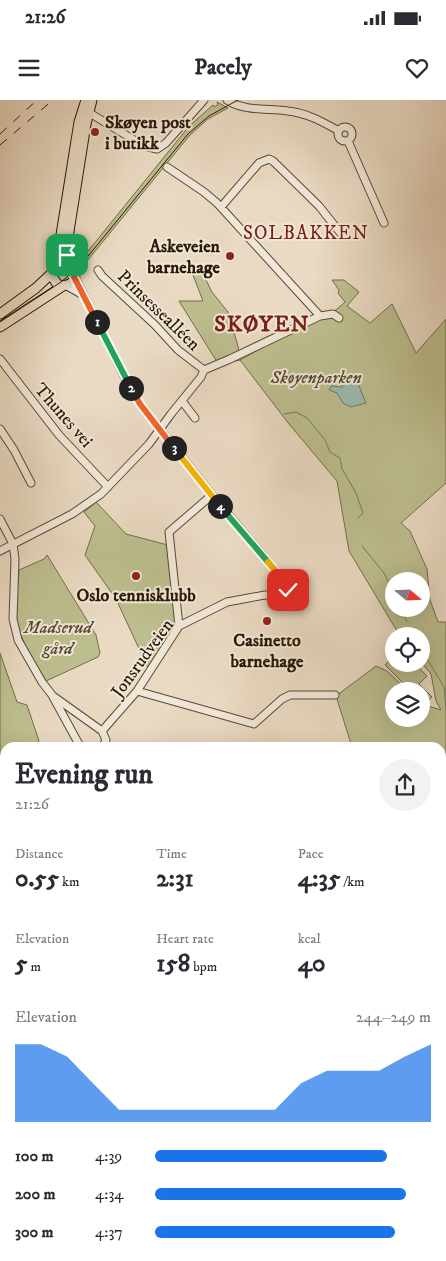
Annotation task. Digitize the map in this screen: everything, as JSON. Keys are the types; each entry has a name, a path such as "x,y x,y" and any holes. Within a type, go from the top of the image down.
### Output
{"main road":[{"path":"65,286 55,282 54,269 79,122 84,104 92,100"},
{"path":"0,327 71,283 74,277 74,270 70,265 67,255 84,104"},
{"path":"0,314 36,288 54,269 63,263 70,265"}],"street":[{"path":"84,104 144,146 157,149 166,143 204,100"},
{"path":"227,100 245,107 303,114 317,119 339,132 343,128 350,130 352,134 348,140 384,223"},
{"path":"221,207 259,163 263,160 270,160 319,206 342,235"},
{"path":"167,167 211,197 320,316 333,314 340,318"},
{"name":"Prinsessealléen","path":"98,270 102,276 155,324 178,350 204,370 320,316"},
{"path":"74,277 134,393 160,430 212,496 170,532 179,626"},
{"path":"65,286 83,295"},
{"name":"Thunes vei","path":"0,359 59,435 108,488"},
{"path":"0,551 72,514 93,501 108,488 149,444 201,377 204,370"},
{"path":"182,401 196,418"},
{"path":"0,429 14,450 31,483"},
{"name":"Jonsrudveien","path":"102,731 137,691 179,626 227,602 265,595 282,596 287,593 287,584 212,496"},
{"path":"0,518 13,544 15,565 13,609 15,629 23,650 52,695 78,742"},
{"path":"137,691 254,724 282,699 290,695 335,695"},
{"path":"52,695 102,731 105,742"},
{"path":"297,1261 325,1261"}],"green space":[{"path":"217,102 228,108 208,119 190,135 83,266 80,261 186,129 213,105 214,107 218,105"},
{"path":"198,264 212,292 228,312 240,360 219,365 179,301 203,301 191,270"},
{"name":"Skøyenparken","path":"332,280 344,280 359,292 347,306 370,323 392,304 416,353 446,319 446,483 401,523 410,531 427,572 385,572 385,611 349,551 337,481 289,424 240,360 314,319 336,310 345,302"},
{"name":"Oslo tennisklubb","path":"96,502 126,534 168,545 177,624 148,668 116,599 85,555 95,526 84,512"},
{"name":"Madserud gård","path":"47,555 96,635 100,653 98,657 46,681 22,637 17,621 16,608 19,570 44,559"},
{"name":"Skøyenparken","path":"430,600 438,622 446,622 446,742 350,742 336,696 376,666 388,672 399,682 385,682 385,727 430,727 430,707 441,710 436,701 429,672 430,627 395,627 389,618 430,618"},
{"path":"0,653 17,702 27,705 39,741 0,742"},
{"path":"392,672 423,672 427,676 421,682 402,682"}],"shaded area":[{"path":"351,376 357,381 366,403 351,407 343,403 337,393 329,390 331,386 342,387 348,377"}],"waterway":[{"path":"284,414 296,412 307,418 325,440 330,452 340,458 342,469 356,493 363,513 358,518"},
{"path":"362,546 385,575"},
{"path":"430,664 444,687 446,709"}],"tram line":[{"path":"0,322 61,282 80,266 188,134 209,116 238,100"}],"railway":[{"path":"0,134 37,100"},
{"path":"0,145 53,100"}],"place":[{"name":"Skøyen post i butikk","path":"95,132"},
{"name":"Askeveien barnehage","path":"230,256"},
{"name":"Oslo tennisklubb","path":"136,576"},
{"name":"Casinetto barnehage","path":"267,621"}],"district":[{"name":"SOLBAKKEN","path":"306,232"},
{"name":"SKØYEN","path":"262,323"}],"route":[{"path":"67,255 75,274 74,277 140,404 212,496 287,584 288,590"}]}
